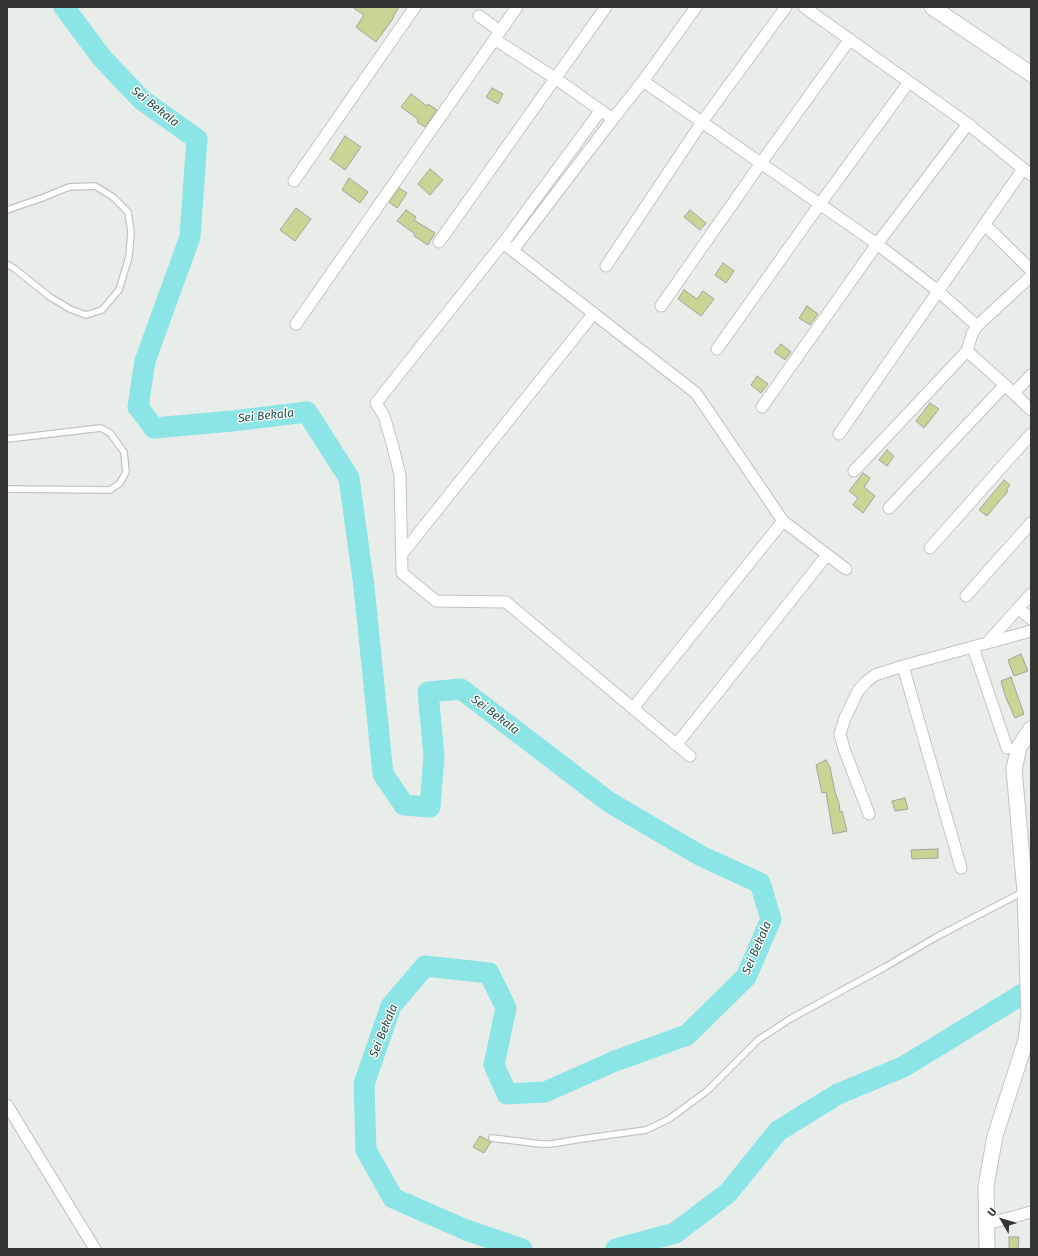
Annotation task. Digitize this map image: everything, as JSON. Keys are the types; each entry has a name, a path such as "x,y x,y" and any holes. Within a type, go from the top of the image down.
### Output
{"main road":[{"path":"938,9 1031,74"},
{"path":"987,1249 986,1186 995,1136 1026,1040 1029,1015 1026,966 1025,892 1014,769 1019,747 1031,729"}],"street":[{"path":"294,181 415,7"},
{"path":"296,324 517,7"},
{"path":"439,242 606,7"},
{"path":"513,250 643,81 696,7"},
{"path":"606,266 702,122 786,7"},
{"path":"804,7 968,124 1027,172 985,225 839,434"},
{"path":"479,16 497,35 613,119"},
{"path":"661,306 761,163 850,40"},
{"path":"643,81 877,244 938,291 977,326"},
{"path":"717,349 909,82"},
{"path":"602,110 503,243 376,404 384,416 400,475 402,573 436,601 506,602 690,756"},
{"path":"762,407 877,244 968,124"},
{"path":"580,140 591,148"},
{"path":"985,225 1031,270"},
{"path":"503,243 696,393 783,521 846,569"},
{"path":"854,471 967,351 972,334 977,326 1031,276"},
{"path":"402,554 594,313"},
{"path":"967,351 1005,384 1031,410"},
{"path":"1014,393 1031,375"},
{"path":"890,508 1005,384"},
{"path":"930,548 1031,434"},
{"path":"633,708 783,521"},
{"path":"966,596 1031,523"},
{"path":"676,745 827,555"},
{"path":"987,644 1031,594"},
{"path":"1018,608 1031,619"},
{"path":"869,814 844,749 840,734 844,718 858,691 875,675 1031,631"},
{"path":"973,647 1007,748"},
{"path":"904,666 961,868"},
{"path":"7,1105 95,1249"},
{"path":"987,1224 1031,1212"}],"lane":[{"path":"7,210 69,187 95,186 112,197 128,212 131,232 128,257 119,290 102,310 86,315 70,309 50,297 7,264"},
{"path":"7,439 101,428 110,433 124,452 126,472 120,483 110,490 7,488"},
{"path":"492,1138 551,1144 646,1130 669,1119 707,1091 758,1040 790,1019 938,936 1025,892"}],"building":[{"path":"352,7 399,7 394,17 376,42 356,27 364,15"},
{"path":"492,88 503,94 498,104 486,97"},
{"path":"411,94 427,106 428,104 437,110 425,127 417,122 418,119 401,107"},
{"path":"345,136 361,147 345,170 330,159"},
{"path":"430,169 443,180 430,195 418,184"},
{"path":"349,178 368,192 360,203 342,190"},
{"path":"399,188 407,193 397,208 389,202"},
{"path":"296,208 311,219 295,241 280,230"},
{"path":"406,210 416,217 414,220 435,233 428,245 414,236 415,234 397,221"},
{"path":"690,210 706,223 700,230 684,217"},
{"path":"723,263 734,271 726,283 715,275"},
{"path":"684,290 697,299 703,291 714,299 701,316 678,299"},
{"path":"807,306 818,314 810,325 799,318"},
{"path":"781,344 791,352 785,360 774,352"},
{"path":"757,376 768,384 761,393 751,385"},
{"path":"930,403 939,409 924,428 916,421"},
{"path":"887,450 894,456 887,466 879,460"},
{"path":"863,473 870,478 864,487 875,496 863,513 853,505 858,498 849,491"},
{"path":"1004,480 1010,485 1006,490 1008,491 987,516 979,510"},
{"path":"1021,654 1028,671 1014,676 1008,660"},
{"path":"1011,677 1024,714 1015,718 1006,698 1001,681"},
{"path":"826,760 830,767 840,812 842,811 847,831 833,834 826,792 822,793 816,765"},
{"path":"905,798 908,809 895,811 892,801"},
{"path":"938,849 938,858 912,859 911,850"},
{"path":"480,1136 491,1142 484,1153 473,1147"},
{"path":"1009,1237 1019,1237 1018,1249 1009,1249"}],"waterway":[{"name":"Sei Bekala","path":"64,7 102,58 142,100 197,139 190,237 145,361 138,407 154,428 307,412 349,478 364,587 383,774 404,805 430,807 434,756 428,692 461,689 609,802 701,856 760,883 771,919 746,977 687,1035 615,1061 545,1092 507,1094 494,1065 506,1008 489,973 425,966 391,1006 364,1084 366,1150 393,1198 466,1230 522,1249"},
{"name":"Sei Bekala","path":"616,1249 675,1233 728,1193 778,1131 838,1094 903,1067 1031,989"}]}
